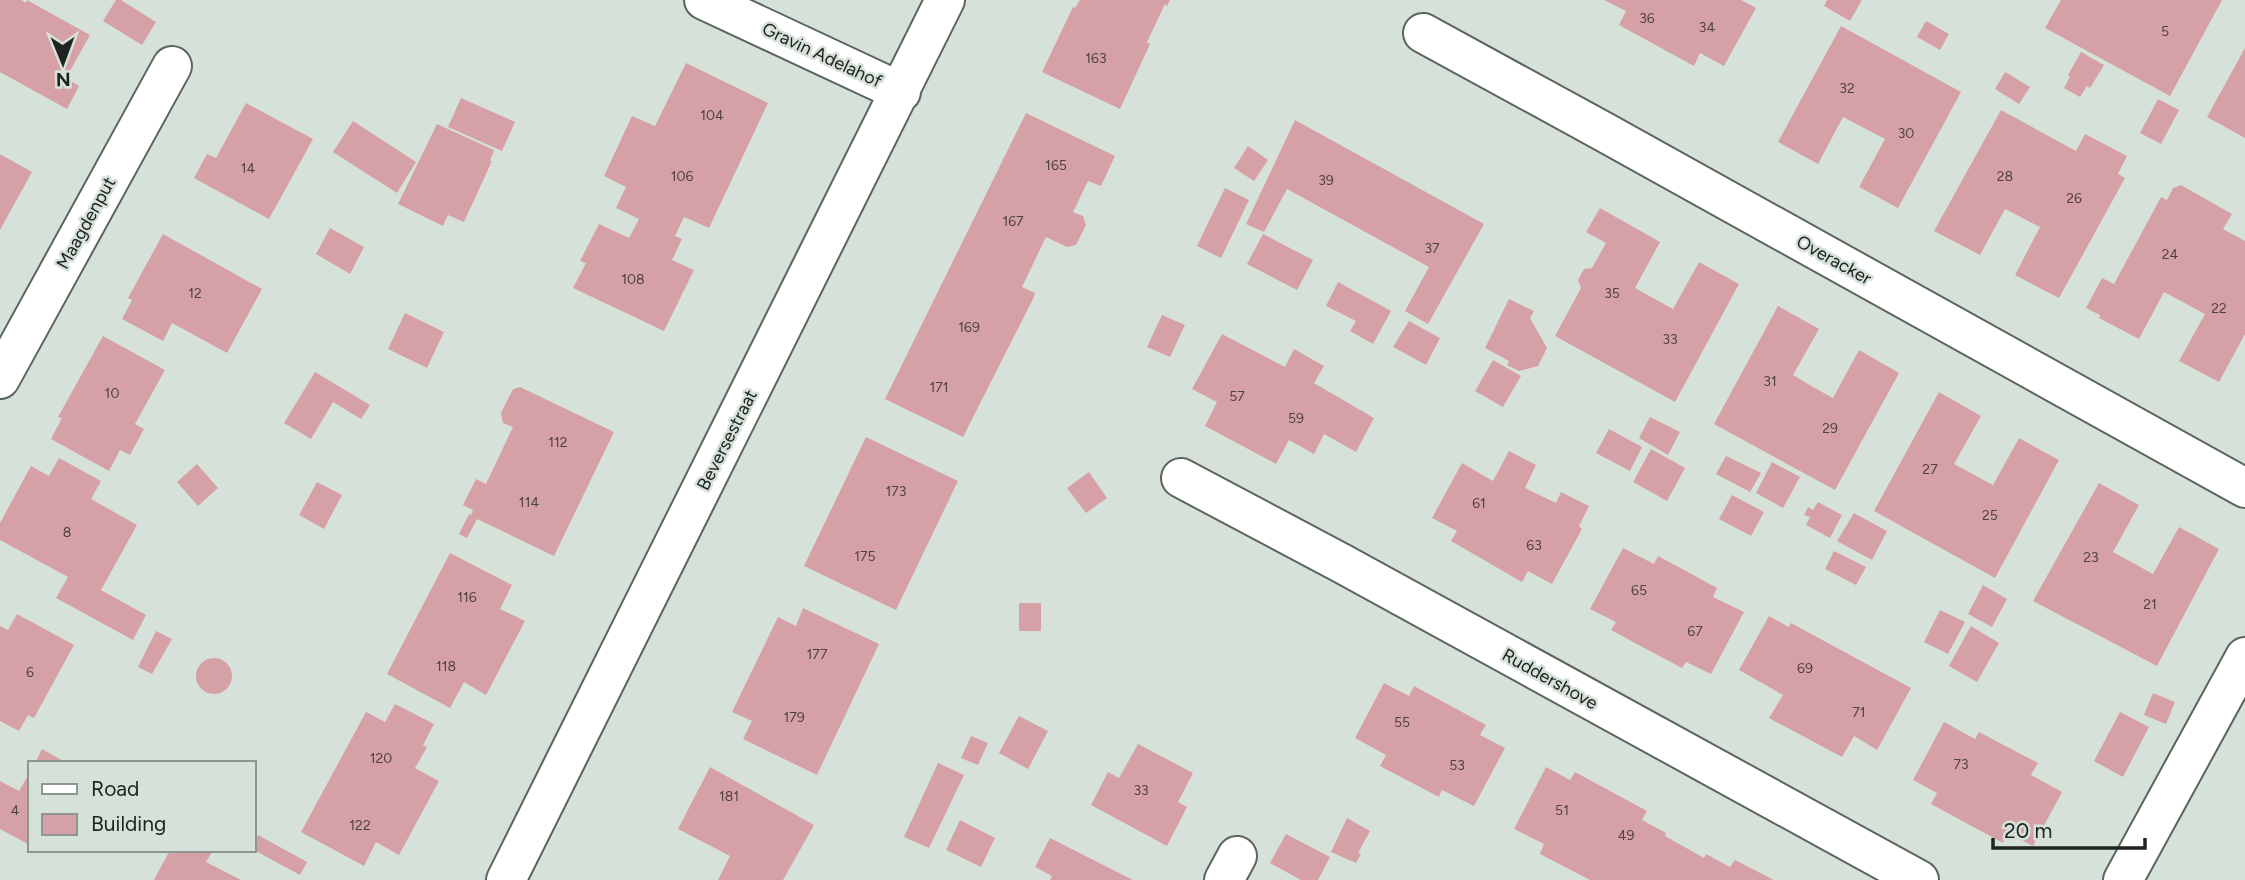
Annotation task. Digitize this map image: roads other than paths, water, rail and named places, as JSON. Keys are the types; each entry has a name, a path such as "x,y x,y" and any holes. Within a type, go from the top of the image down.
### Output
{"street":[{"name":"Gravin Adelahof","path":"704,0 901,92"},
{"name":"Beversestraat","path":"506,880 945,0"},
{"name":"Overacker","path":"1423,33 2245,488"},
{"name":"Maagdenput","path":"0,379 172,66"},
{"name":"Ruddershove","path":"1181,478 1919,880"},
{"path":"2123,880 2245,657"}]}
